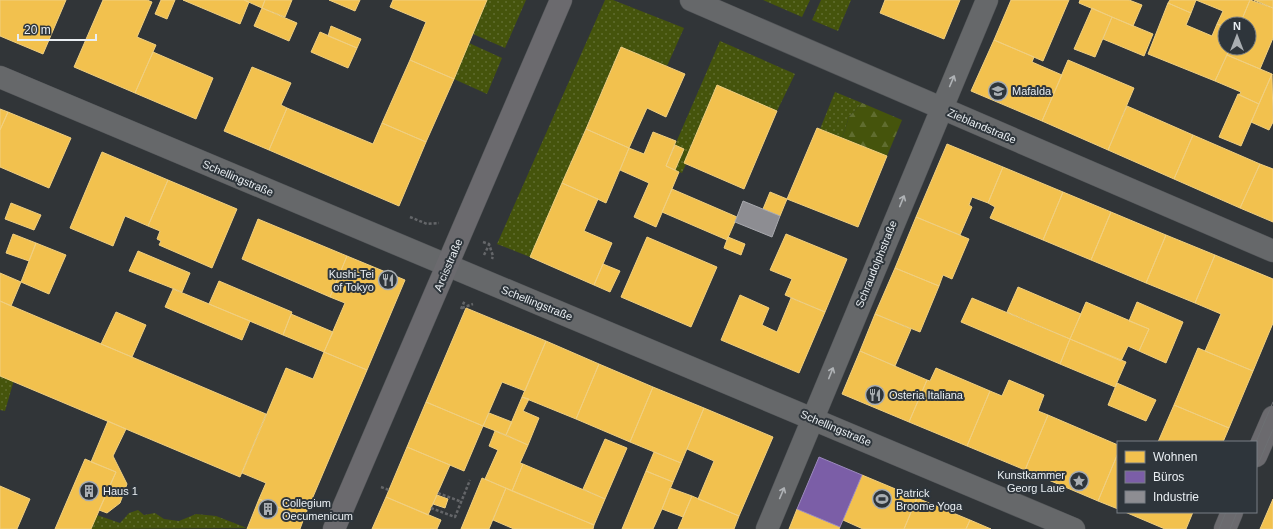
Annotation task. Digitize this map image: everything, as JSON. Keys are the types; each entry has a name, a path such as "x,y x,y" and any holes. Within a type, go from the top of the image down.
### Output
{"main road":[{"name":"Arcisstraße","path":"334,529 561,0"},
{"path":"1257,454 1273,417"},
{"path":"1225,529 1232,513"}],"street":[{"name":"Zieblandstraße","path":"690,0 1273,251"},
{"name":"Schraudolphstraße","path":"767,529 987,0"},
{"name":"Schellingstraße","path":"0,76 447,266 813,418 1074,529"}],"path":[{"path":"431,508 455,517 470,480"},
{"path":"381,487 389,490"},
{"path":"438,492 462,502"}],"green space":[{"path":"487,0 526,0 505,48 473,34"},
{"path":"605,0 613,0 684,28 667,66 621,47 530,257 497,244"},
{"path":"763,0 810,0 802,17"},
{"path":"821,0 851,0 838,31 812,20"},
{"path":"720,41 795,74 777,111 717,85 684,163 686,164 682,173 675,170 684,149 675,145"},
{"path":"469,43 502,58 487,94 454,79"},
{"path":"835,92 862,103 849,117 842,138 820,129"},
{"path":"862,103 902,120 887,156 842,138 849,117"},
{"path":"0,375 14,380 5,411 0,410"},
{"path":"138,510 144,515 155,513 164,519 179,521 196,514 216,516 247,528 91,529 97,515 120,523 129,513"}],"building: Wohnen":[{"path":"0,0 66,0 43,54 0,36"},
{"path":"103,0 147,0 152,2 137,37 156,45 135,93 74,67"},
{"path":"161,0 175,0 167,19 155,14"},
{"path":"183,0 244,0 249,2 240,24"},
{"path":"244,0 265,0 262,8"},
{"path":"265,0 292,0 285,17 262,8"},
{"path":"329,0 360,0 355,11"},
{"path":"393,0 487,0 454,79 410,60 426,22 390,7"},
{"path":"885,0 960,0 944,39 880,13"},
{"path":"1011,0 1069,0 1043,61 994,40"},
{"path":"1080,0 1129,0 1142,5 1133,26 1079,3"},
{"path":"1170,0 1196,0 1191,13 1168,3"},
{"path":"1196,0 1250,0 1243,16 1221,16 1223,11"},
{"path":"1250,0 1273,8 1273,38 1260,69 1229,56 1257,56 1257,16 1243,16"},
{"path":"1254,0 1273,0 1273,8"},
{"path":"1168,3 1191,13 1186,25 1212,36 1217,24 1217,56 1226,56 1215,81 1148,54"},
{"path":"262,8 297,23 289,41 254,26"},
{"path":"1092,8 1112,17 1095,57 1074,49"},
{"path":"1112,17 1153,34 1144,56 1103,39"},
{"path":"331,26 361,39 357,48 328,36"},
{"path":"320,32 357,48 348,68 311,52"},
{"path":"994,40 1034,57 1032,62 1062,75 1042,121 971,91"},
{"path":"621,47 685,74 666,117 647,108 629,148 586,129"},
{"path":"153,52 213,78 196,119 135,93"},
{"path":"1227,56 1272,74 1259,104 1239,95 1241,92 1215,81"},
{"path":"410,60 454,79 426,142 382,123"},
{"path":"1068,60 1134,88 1108,150 1042,121"},
{"path":"252,67 291,83 281,105 287,108 269,150 224,131"},
{"path":"1272,74 1273,122 1269,130 1251,122"},
{"path":"717,85 777,111 744,189 684,163"},
{"path":"1238,94 1259,104 1241,146 1219,137"},
{"path":"1127,106 1193,135 1174,179 1108,150"},
{"path":"287,108 373,144 382,123 426,142 399,206 269,150"},
{"path":"0,109 8,112 0,130"},
{"path":"8,112 71,138 49,188 0,167 0,130"},
{"path":"817,128 887,156 858,227 787,199"},
{"path":"586,129 629,148 606,203 562,183"},
{"path":"653,132 676,141 666,166 679,172 656,227 634,217 649,183 620,170 629,148 644,154"},
{"path":"1193,135 1260,164 1240,208 1174,179"},
{"path":"947,144 1003,167 988,203 972,197 969,205 972,207 960,235 916,217"},
{"path":"675,145 684,149 675,170 666,166"},
{"path":"102,152 168,180 148,226 125,216 113,246 70,228"},
{"path":"1260,164 1273,169 1273,222 1240,208"},
{"path":"1003,167 1063,192 1043,240 990,218 995,207 988,203"},
{"path":"168,180 237,209 212,268 159,245 161,241 157,239 160,231 148,226"},
{"path":"562,183 598,199 584,231 612,243 594,285 530,257"},
{"path":"672,189 737,217 727,240 662,212"},
{"path":"770,192 787,199 780,216 763,209"},
{"path":"1063,192 1111,212 1091,260 1043,240"},
{"path":"11,203 41,215 34,230 5,219"},
{"path":"1111,212 1166,235 1146,283 1091,260"},
{"path":"916,217 969,239 952,279 943,275 939,286 895,268"},
{"path":"258,219 347,256 330,297 242,259"},
{"path":"13,234 36,243 29,261 6,253"},
{"path":"786,234 847,259 825,312 785,295 792,279 770,270"},
{"path":"1166,235 1215,255 1195,303 1146,283"},
{"path":"647,237 717,267 691,327 621,297"},
{"path":"728,237 745,244 741,255 724,248"},
{"path":"36,243 66,255 49,294 21,282"},
{"path":"138,251 190,273 182,292 129,271"},
{"path":"1215,255 1273,279 1273,323 1253,371 1205,351 1221,314 1195,303"},
{"path":"347,256 405,280 367,370 324,352 345,303 330,297"},
{"path":"603,264 620,271 610,292 594,285"},
{"path":"895,268 939,286 920,332 875,314"},
{"path":"0,273 21,282 11,306 0,301"},
{"path":"219,281 292,312 283,335 209,304"},
{"path":"1018,287 1081,314 1070,339 1007,312"},
{"path":"173,289 250,321 242,340 165,307"},
{"path":"740,295 769,308 762,325 777,332 791,298 825,312 799,373 721,340"},
{"path":"972,298 1070,339 1060,364 961,322"},
{"path":"0,301 266,414 240,477 0,376"},
{"path":"1086,302 1149,329 1139,351 1128,346 1121,361 1070,339"},
{"path":"1137,302 1183,322 1166,363 1139,351 1149,329 1129,321"},
{"path":"466,308 546,341 525,391 502,382 483,426 426,402"},
{"path":"116,312 146,325 132,357 101,344"},
{"path":"291,314 333,332 324,352 283,335"},
{"path":"875,314 911,329 895,366 860,351"},
{"path":"1070,339 1126,362 1115,387 1060,364"},
{"path":"546,341 599,364 576,419 522,397"},
{"path":"1198,348 1253,371 1229,428 1174,405"},
{"path":"860,351 927,380 909,422 842,394"},
{"path":"324,352 367,370 304,518 259,499 266,483 242,473 286,368 313,379"},
{"path":"599,364 653,387 630,442 576,419"},
{"path":"936,368 990,391 967,446 909,422 927,380 930,381"},
{"path":"1009,380 1044,395 1038,411 1048,415 1025,470 967,446 990,391 1002,396"},
{"path":"1117,383 1156,400 1146,421 1108,405"},
{"path":"653,387 704,408 681,463 630,442"},
{"path":"522,397 529,399 523,411 539,418 528,445 506,435"},
{"path":"426,402 483,426 464,471 407,447"},
{"path":"1174,405 1229,428 1223,441 1158,441"},
{"path":"704,408 773,437 739,516 698,499 714,461 687,449"},
{"path":"489,413 512,422 506,435 483,426"},
{"path":"1048,415 1117,445 1117,455 1098,501 1025,470"},
{"path":"108,421 126,429 113,456 127,484 120,503 107,513 99,510 116,472 91,462"},
{"path":"495,431 528,445 520,463 523,464 512,491 485,479 498,450 489,446"},
{"path":"605,439 627,448 605,499 583,489"},
{"path":"407,447 450,465 428,515 386,497"},
{"path":"654,452 681,463 673,482 646,471"},
{"path":"1117,455 1117,509 1098,501"},
{"name":"Haus 1","path":"85,459 116,472 91,529 55,529"},
{"path":"523,464 605,499 594,525 512,491"},
{"path":"646,471 673,482 662,509 653,529 622,529"},
{"path":"862,475 917,498 904,529 863,529 843,520"},
{"path":"482,478 506,488 489,529 461,529"},
{"path":"0,486 30,499 17,529 0,529"},
{"path":"506,488 594,525 593,529 514,529 493,520"},
{"path":"670,488 692,496 683,517 662,509"},
{"path":"437,495 448,499 445,508 433,504"},
{"path":"692,496 739,516 734,529 678,529"},
{"path":"386,497 441,520 437,529 372,529"},
{"path":"917,498 970,520 966,529 904,529"},
{"name":"Collegium Oecumenicum","path":"259,499 304,518 300,529 247,529"},
{"path":"1273,499 1273,529 1260,529"},
{"path":"797,509 840,527 839,529 789,529"},
{"path":"1127,513 1193,513 1186,529 1165,529"},
{"path":"970,520 991,529 966,529"}],"building: Büros":[{"path":"819,457 862,475 840,527 797,509"}],"building: Industrie":[{"path":"743,201 780,216 772,237 735,222"}],"tram line":[{"path":"1256,441 1273,402"},
{"path":"1257,467 1273,429"},
{"path":"1219,529 1226,513"},
{"path":"1230,529 1237,513"}],"place":[{"name":"Mafalda","path":"998,91"},
{"name":"Kushi-Tei of Tokyo","path":"388,280"},
{"name":"Osteria Italiana","path":"875,395"},
{"name":"Kunstkammer Georg Laue","path":"1079,481"},
{"name":"Haus 1","path":"89,491"},
{"name":"Patrick Broome Yoga","path":"882,499"},
{"name":"Collegium Oecumenicum","path":"268,509"}]}
